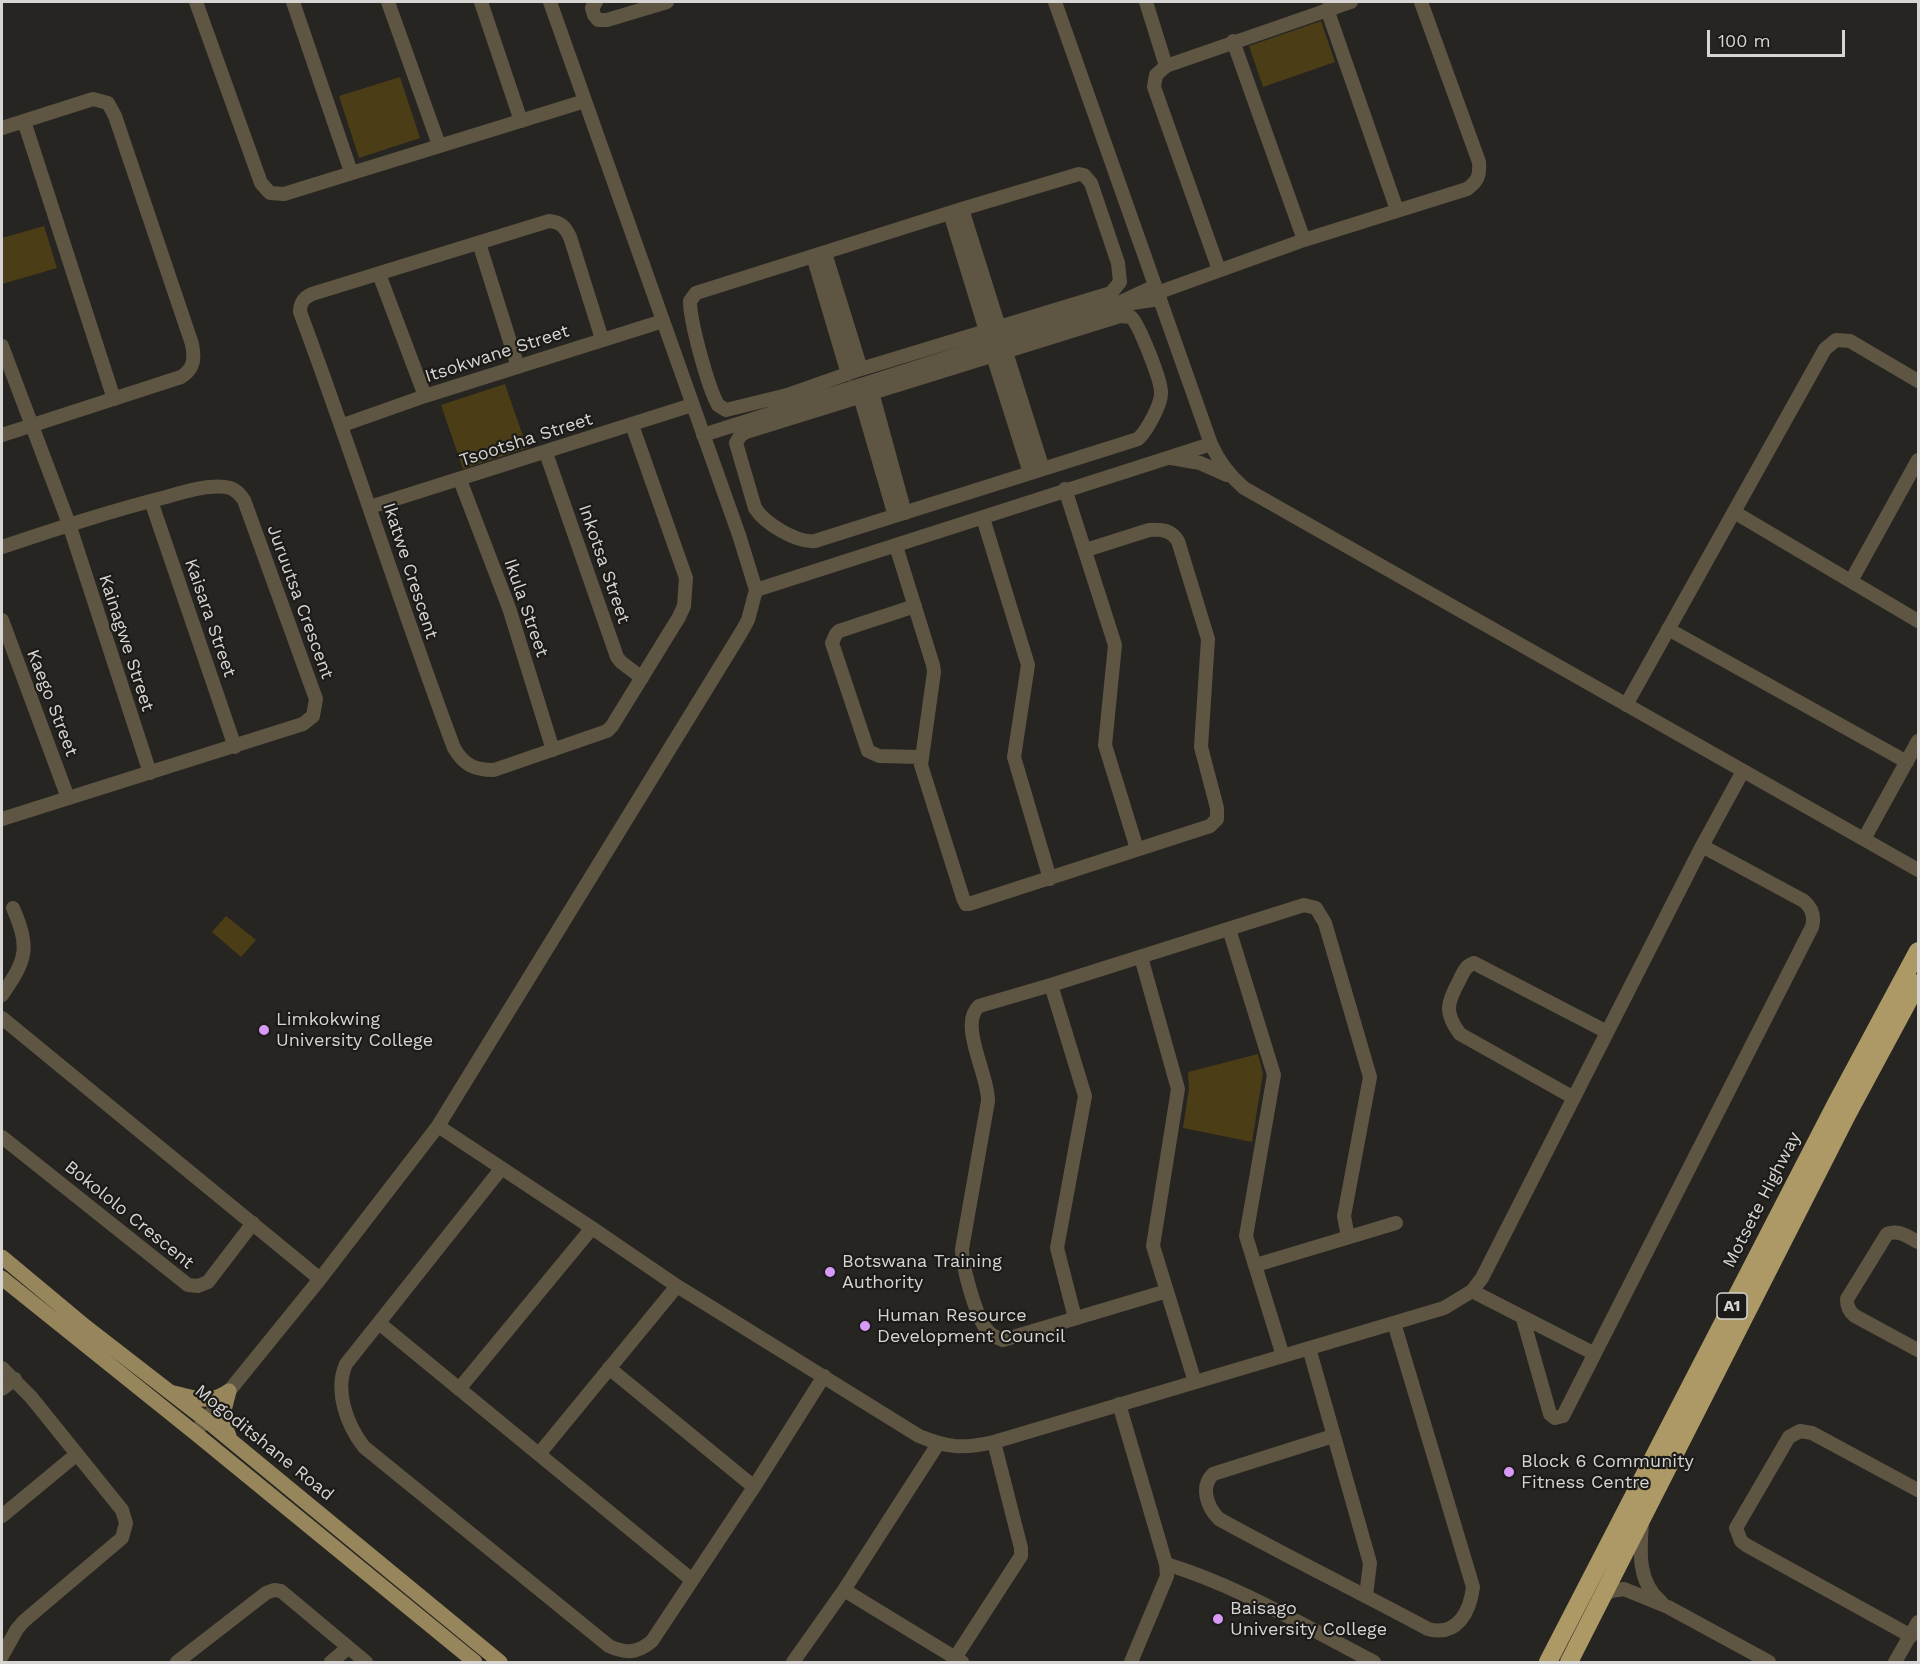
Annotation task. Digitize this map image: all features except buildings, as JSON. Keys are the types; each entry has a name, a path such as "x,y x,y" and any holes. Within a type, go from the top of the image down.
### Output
{"highway":[{"name":"Motsete Highway","path":"1548,1662 1830,1115 1918,951"},
{"name":"Motsete Highway","path":"1569,1662 1848,1113 1918,983"}],"main road":[{"name":"Mogoditshane Road","path":"2,1257 86,1327 206,1420 500,1662"},
{"name":"Mogoditshane Road","path":"2,1278 475,1662"},
{"path":"168,1391 206,1400 219,1398 229,1391"},
{"path":"229,1391 222,1418 232,1442"}],"street":[{"path":"196,2 261,183 270,193 284,194 585,101"},
{"path":"292,2 351,172"},
{"path":"388,2 439,145"},
{"path":"481,2 521,121"},
{"path":"195,1433 320,1279 438,1126 742,631 753,604 756,590 550,2"},
{"path":"596,2 592,8 594,15 598,20 607,20 667,2"},
{"path":"1057,2 1211,444 1231,477 1244,488 1918,870"},
{"path":"1146,2 1166,66"},
{"path":"1219,270 1154,87 1156,75 1166,66 1351,2"},
{"path":"703,435 1157,293 1304,240 1467,189 1475,183 1480,172 1479,162 1421,2"},
{"path":"1327,9 1397,210"},
{"path":"1233,42 1304,240"},
{"path":"2,128 93,99 108,103 115,116 195,357 194,363 186,374 2,435"},
{"path":"24,121 114,399"},
{"path":"819,254 696,293 690,301 705,368 718,405 722,409 790,406 866,394 928,363 992,329 1066,320 1120,316 1131,317 1139,326 1160,388 1160,399 1145,431 1138,439 810,542 765,520 752,501 737,448 737,439 746,432 790,406 855,372 928,363 1000,354 1066,320 1111,293 1120,282 1118,263 1089,179 1084,175 1073,176 819,254"},
{"path":"956,211 992,329"},
{"name":"Ikatwe Crescent","path":"602,339 570,237 562,225 549,221 312,294 306,297 300,306 300,312 343,425 414,640 454,748 461,760 470,767 494,770 608,731 680,617 684,606 687,578 632,425"},
{"path":"479,243 518,367"},
{"path":"819,254 855,372"},
{"path":"379,274 425,396"},
{"name":"Itsokwane Street","path":"343,425 425,396 663,321"},
{"path":"1626,705 1825,349 1836,340 1850,341 1918,381"},
{"name":"Kainagwe Street","path":"2,346 69,524 150,773"},
{"path":"1000,354 1036,471"},
{"path":"866,394 900,514"},
{"name":"Tsootsha Street","path":"370,507 692,405"},
{"path":"756,590 1211,444"},
{"name":"Inkotsa Street","path":"546,453 617,657 642,678"},
{"path":"1167,457 1200,463 1231,477"},
{"path":"1851,581 1918,460"},
{"name":"Ikula Street","path":"460,480 509,608 553,750"},
{"name":"Juruutsa Crescent","path":"2,547 69,524 192,490 219,487 237,491 244,500 316,699 313,716 303,724 2,819"},
{"path":"1065,489 1115,645 1105,745 1137,849"},
{"name":"Kaisara Street","path":"152,501 235,747"},
{"path":"1734,512 1918,621"},
{"path":"983,518 1028,665 1014,758 1050,879"},
{"path":"896,546 932,659 934,672 921,757 922,773 966,904 1050,879 1209,826 1217,819 1217,808 1201,747 1208,639 1178,542 1168,531 1158,529 1086,550"},
{"path":"915,606 839,631 832,644 867,751 879,756 921,757"},
{"name":"Kaego Street","path":"2,620 68,798"},
{"path":"1668,629 1907,762"},
{"path":"1864,839 1918,741"},
{"path":"438,1126 677,1286 919,1436 956,1448 994,1442 1444,1308 1472,1291 1482,1278 1702,846 1743,771"},
{"path":"1523,1319 1550,1414 1555,1418 1563,1416 1814,920 1810,906 1803,900 1702,846"},
{"path":"1167,1291 1003,1340 993,1336 982,1323 962,1259 988,1095 971,1028 972,1015 979,1006 1304,905 1316,908 1325,923 1370,1077 1344,1216 1348,1237"},
{"path":"2,995 23,958 25,942 13,908"},
{"path":"1229,929 1274,1075 1246,1230 1283,1356"},
{"path":"1141,957 1178,1085 1153,1246 1195,1382"},
{"path":"1574,1098 1460,1034 1453,1025 1450,1015 1450,998 1466,968 1474,963 1607,1032"},
{"path":"1050,985 1085,1096 1057,1248 1075,1318"},
{"path":"2,1018 320,1279"},
{"name":"Bokololo Crescent","path":"2,1137 188,1285 198,1286 208,1282 253,1223"},
{"path":"501,1169 346,1364 341,1384 350,1426 364,1447 609,1646 618,1650 636,1651 652,1641 824,1377"},
{"path":"1256,1265 1396,1223"},
{"path":"459,1389 592,1228"},
{"path":"1918,1242 1900,1233 1887,1234 1847,1299 1847,1304 1855,1316 1918,1350"},
{"path":"539,1454 677,1286"},
{"path":"1472,1291 1593,1353"},
{"path":"379,1323 692,1580"},
{"path":"1333,1436 1213,1474 1208,1479 1208,1500 1212,1512 1219,1519 1322,1575 1428,1629 1437,1632 1449,1629 1458,1623 1468,1609 1473,1587 1394,1323"},
{"path":"1309,1348 1370,1563 1366,1596"},
{"path":"2,1368 15,1379 122,1510 126,1523 123,1538 24,1621 2,1656"},
{"path":"609,1368 754,1486"},
{"path":"2,1389 15,1379"},
{"path":"1119,1404 1166,1564 1166,1582 1131,1662"},
{"path":"1911,1636 1746,1545 1741,1541 1736,1528 1789,1437 1800,1431 1812,1433 1918,1490"},
{"path":"844,1590 958,1660 1021,1556 1022,1548 994,1442"},
{"path":"793,1662 844,1590 938,1444"},
{"path":"2,1516 77,1454"},
{"path":"1643,1520 1640,1558 1644,1573 1655,1597 1668,1607"},
{"path":"1166,1564 1193,1572 1233,1589 1374,1662"},
{"path":"1601,1598 1611,1591 1624,1589 1668,1607 1769,1662"},
{"path":"177,1662 266,1593 274,1590 281,1591 366,1662"},
{"path":"1895,1662 1918,1622"},
{"path":"331,1662 348,1648"}],"shaded area":[{"path":"1321,21 1335,62 1263,87 1249,46"},
{"path":"400,77 420,138 359,158 339,96"},
{"path":"44,226 57,268 2,284 2,238"},
{"path":"505,384 527,448 463,469 441,405"},
{"path":"226,916 256,940 241,957 212,932"},
{"path":"1258,1054 1263,1073 1252,1142 1183,1128 1189,1088 1188,1072"}],"place":[{"name":"Limkokwing University College","path":"264,1030"},
{"name":"Botswana Training Authority","path":"830,1272"},
{"name":"Human Resource Development Council","path":"865,1326"},
{"name":"Block 6 Community Fitness Centre","path":"1509,1472"},
{"name":"Baisago University College","path":"1218,1619"}]}
